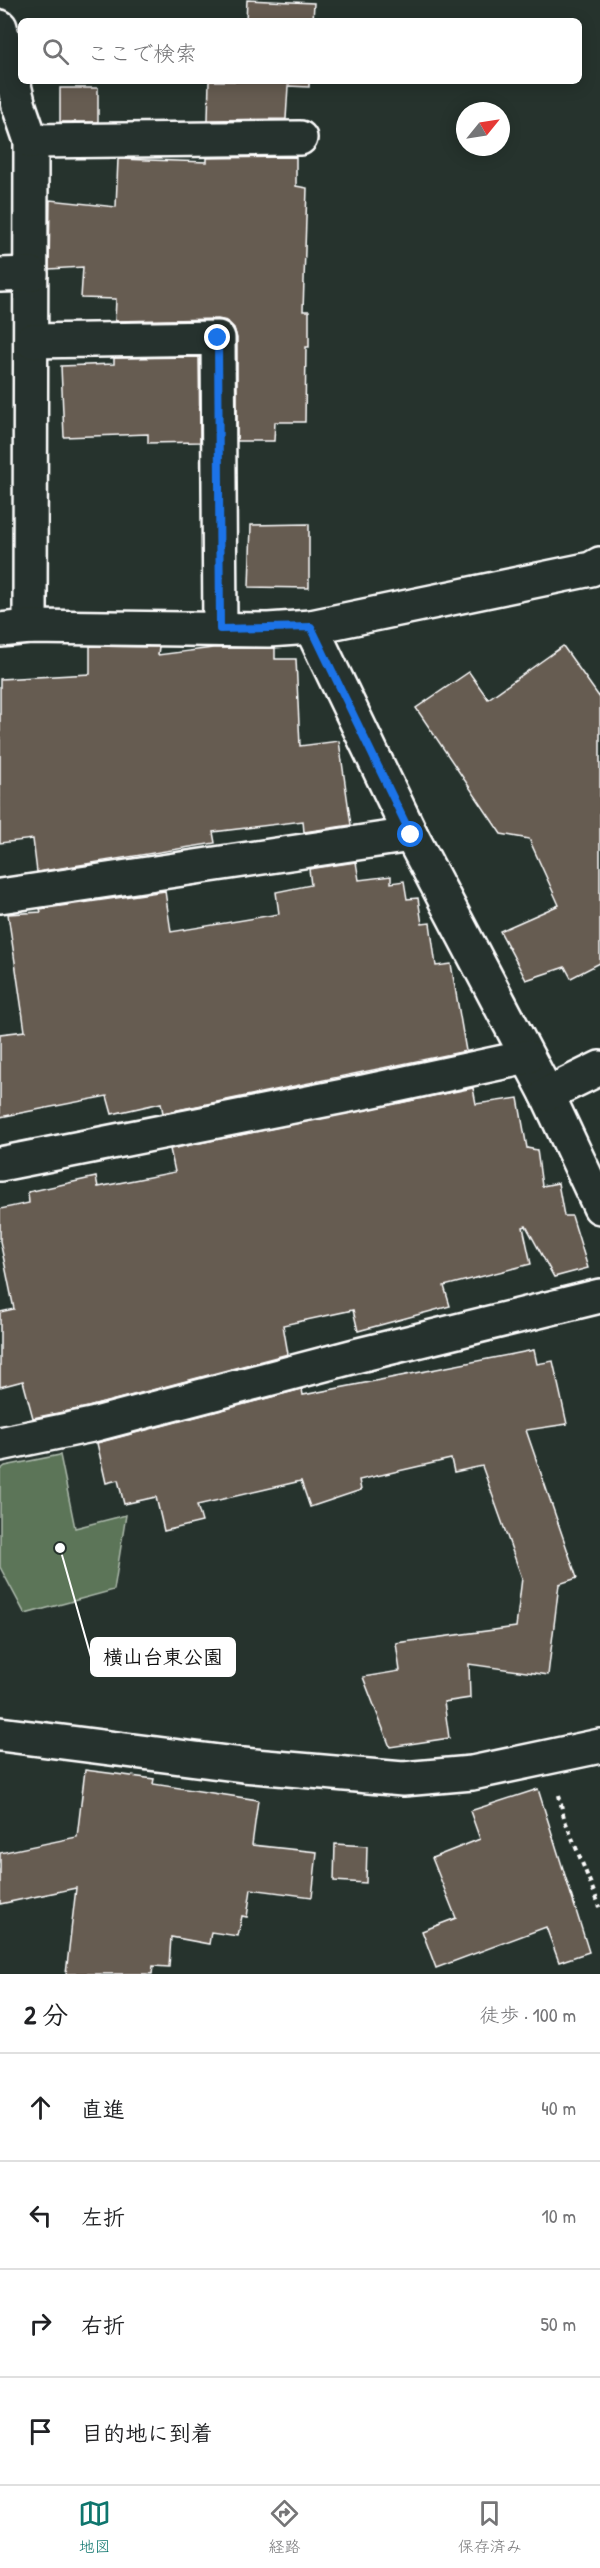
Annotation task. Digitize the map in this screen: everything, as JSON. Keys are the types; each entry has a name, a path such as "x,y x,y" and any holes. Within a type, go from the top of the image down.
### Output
{"street":[{"path":"0,27 10,106 31,141 15,275 31,341 15,629 311,627 597,572"},
{"path":"31,141 300,138"},
{"path":"31,341 218,338 220,629"},
{"path":"311,627 411,835 526,1058 547,1094 600,1207"},
{"path":"0,896 411,835"},
{"path":"0,1164 526,1058"},
{"path":"547,1094 600,1068"},
{"path":"0,1444 92,1425 359,1355 600,1296"},
{"path":"0,1734 243,1765 403,1779 472,1773 600,1746"}],"path":[{"path":"551,1756 564,1818 600,1907"}],"green space":[{"path":"60,1455 75,1528 126,1515 114,1590 25,1614 0,1567 0,1470 5,1466"}],"building":[{"path":"247,0 314,3 313,18 246,18"},
{"path":"209,84 309,84 309,87 288,86 286,119 208,120"},
{"path":"60,88 98,88 98,122 60,122"},
{"path":"296,157 296,186 307,188 303,311 309,311 309,347 306,347 305,422 275,422 274,441 237,441 237,338 234,328 227,321 218,319 115,321 116,299 81,298 83,267 49,269 50,200 116,207 118,159 207,162 207,158"},
{"path":"199,357 200,442 148,443 148,434 64,437 61,366 114,364 114,358"},
{"path":"309,524 309,588 249,587 251,525"},
{"path":"90,646 159,647 158,655 213,648 275,648 275,659 296,659 300,746 339,741 351,825 304,832 303,821 213,832 215,843 37,872 33,839 0,843 0,679 90,674"},
{"path":"563,646 600,698 600,963 571,978 565,967 526,980 500,931 559,905 529,839 501,834 416,708 469,672 488,699"},
{"path":"356,862 359,880 391,876 391,883 404,881 407,899 418,898 422,924 430,923 436,966 451,964 466,1051 163,1113 161,1103 112,1114 107,1096 0,1117 0,1034 25,1031 8,914 41,912 40,909 165,891 171,932 279,914 276,892 311,885 309,869"},
{"path":"473,1088 476,1104 518,1098 527,1148 537,1150 542,1186 558,1183 564,1216 572,1216 588,1268 554,1277 526,1226 523,1227 531,1264 444,1286 450,1306 358,1331 353,1310 283,1325 288,1354 88,1407 33,1418 23,1381 0,1387 0,1312 14,1309 0,1241 0,1209 29,1203 28,1192 96,1177 98,1187 175,1172 170,1149"},
{"path":"534,1350 537,1364 553,1361 567,1424 526,1430 577,1578 559,1584 548,1675 469,1664 470,1698 444,1702 449,1738 390,1747 363,1677 400,1671 396,1643 516,1627 522,1578 482,1466 454,1472 451,1459 359,1480 361,1490 310,1507 301,1481 197,1505 202,1522 164,1531 156,1497 124,1504 118,1480 106,1483 97,1443 302,1389 303,1395"},
{"path":"85,1770 154,1779 153,1784 258,1800 252,1845 317,1852 312,1897 251,1889 247,1917 242,1916 238,1936 211,1932 209,1944 171,1937 169,1967 153,1966 152,1974 66,1974 76,1888 0,1904 0,1853 77,1837"},
{"path":"538,1789 589,1952 559,1962 546,1927 436,1968 422,1931 456,1918 432,1858 480,1839 470,1811"},
{"path":"335,1844 367,1846 366,1883 334,1881"}],"place":[{"name":"横山台東公園","path":"60,1548"}],"route":[{"path":"218,338 220,629 268,630 311,627 411,835"}]}
